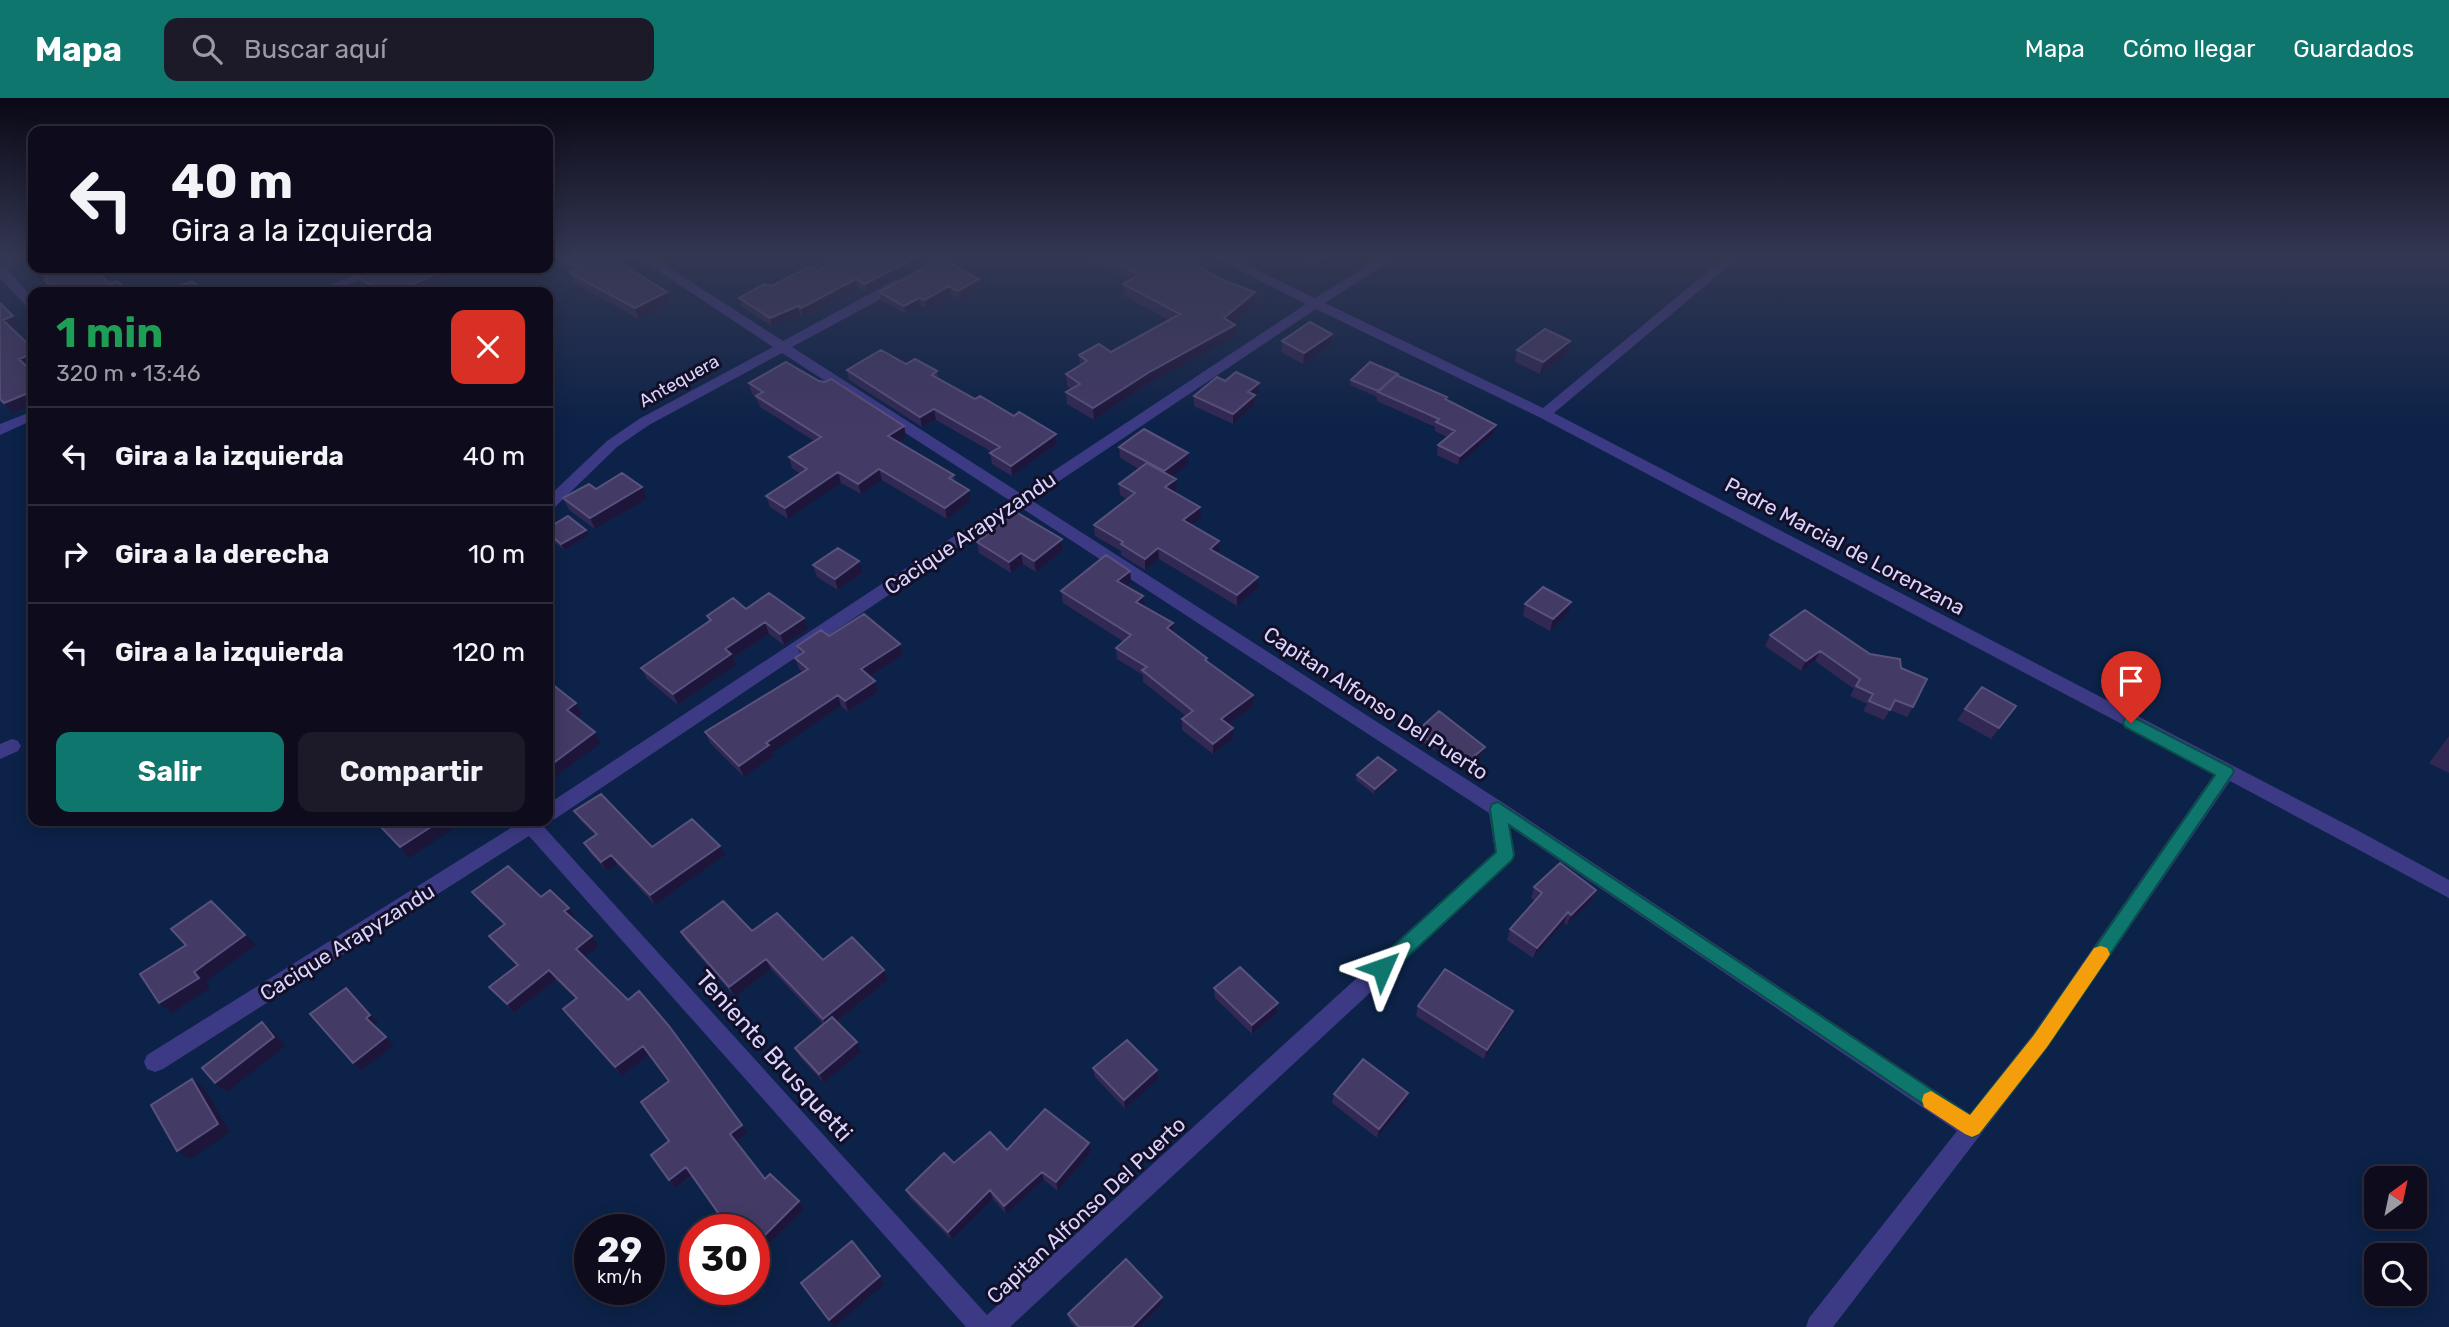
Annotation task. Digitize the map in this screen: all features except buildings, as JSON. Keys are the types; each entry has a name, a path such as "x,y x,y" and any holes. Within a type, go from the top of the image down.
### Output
{"street":[{"name":"Capitan Alfonso Del Puerto","path":"729,311 1498,809 1506,855 992,1327"},
{"name":"Antequera","path":"553,500 612,444 644,422 846,311"},
{"name":"Cacique Arapyzandu","path":"553,809 1303,311"},
{"name":"Padre Marcial de Lorenzana","path":"1326,311 1544,414 2348,834 2449,890"},
{"path":"1544,414 1668,311"},
{"path":"0,430 28,417"},
{"path":"1818,1327 2040,1041 2226,772"},
{"path":"1498,809 1972,1128"},
{"name":"Cacique Arapyzandu","path":"155,1062 527,826"},
{"name":"Teniente Brusquetti","path":"541,826 982,1327"}],"water":[{"path":"0,311 28,311 28,826 553,826 553,311 2449,311 2449,1327 0,1327"}],"slow traffic":[{"path":"1931,1100 1972,1128 2040,1041 2101,954"}],"route":[{"path":"1382,968 1506,855 1498,809 1972,1128 2040,1041 2226,772 2131,723"}]}
